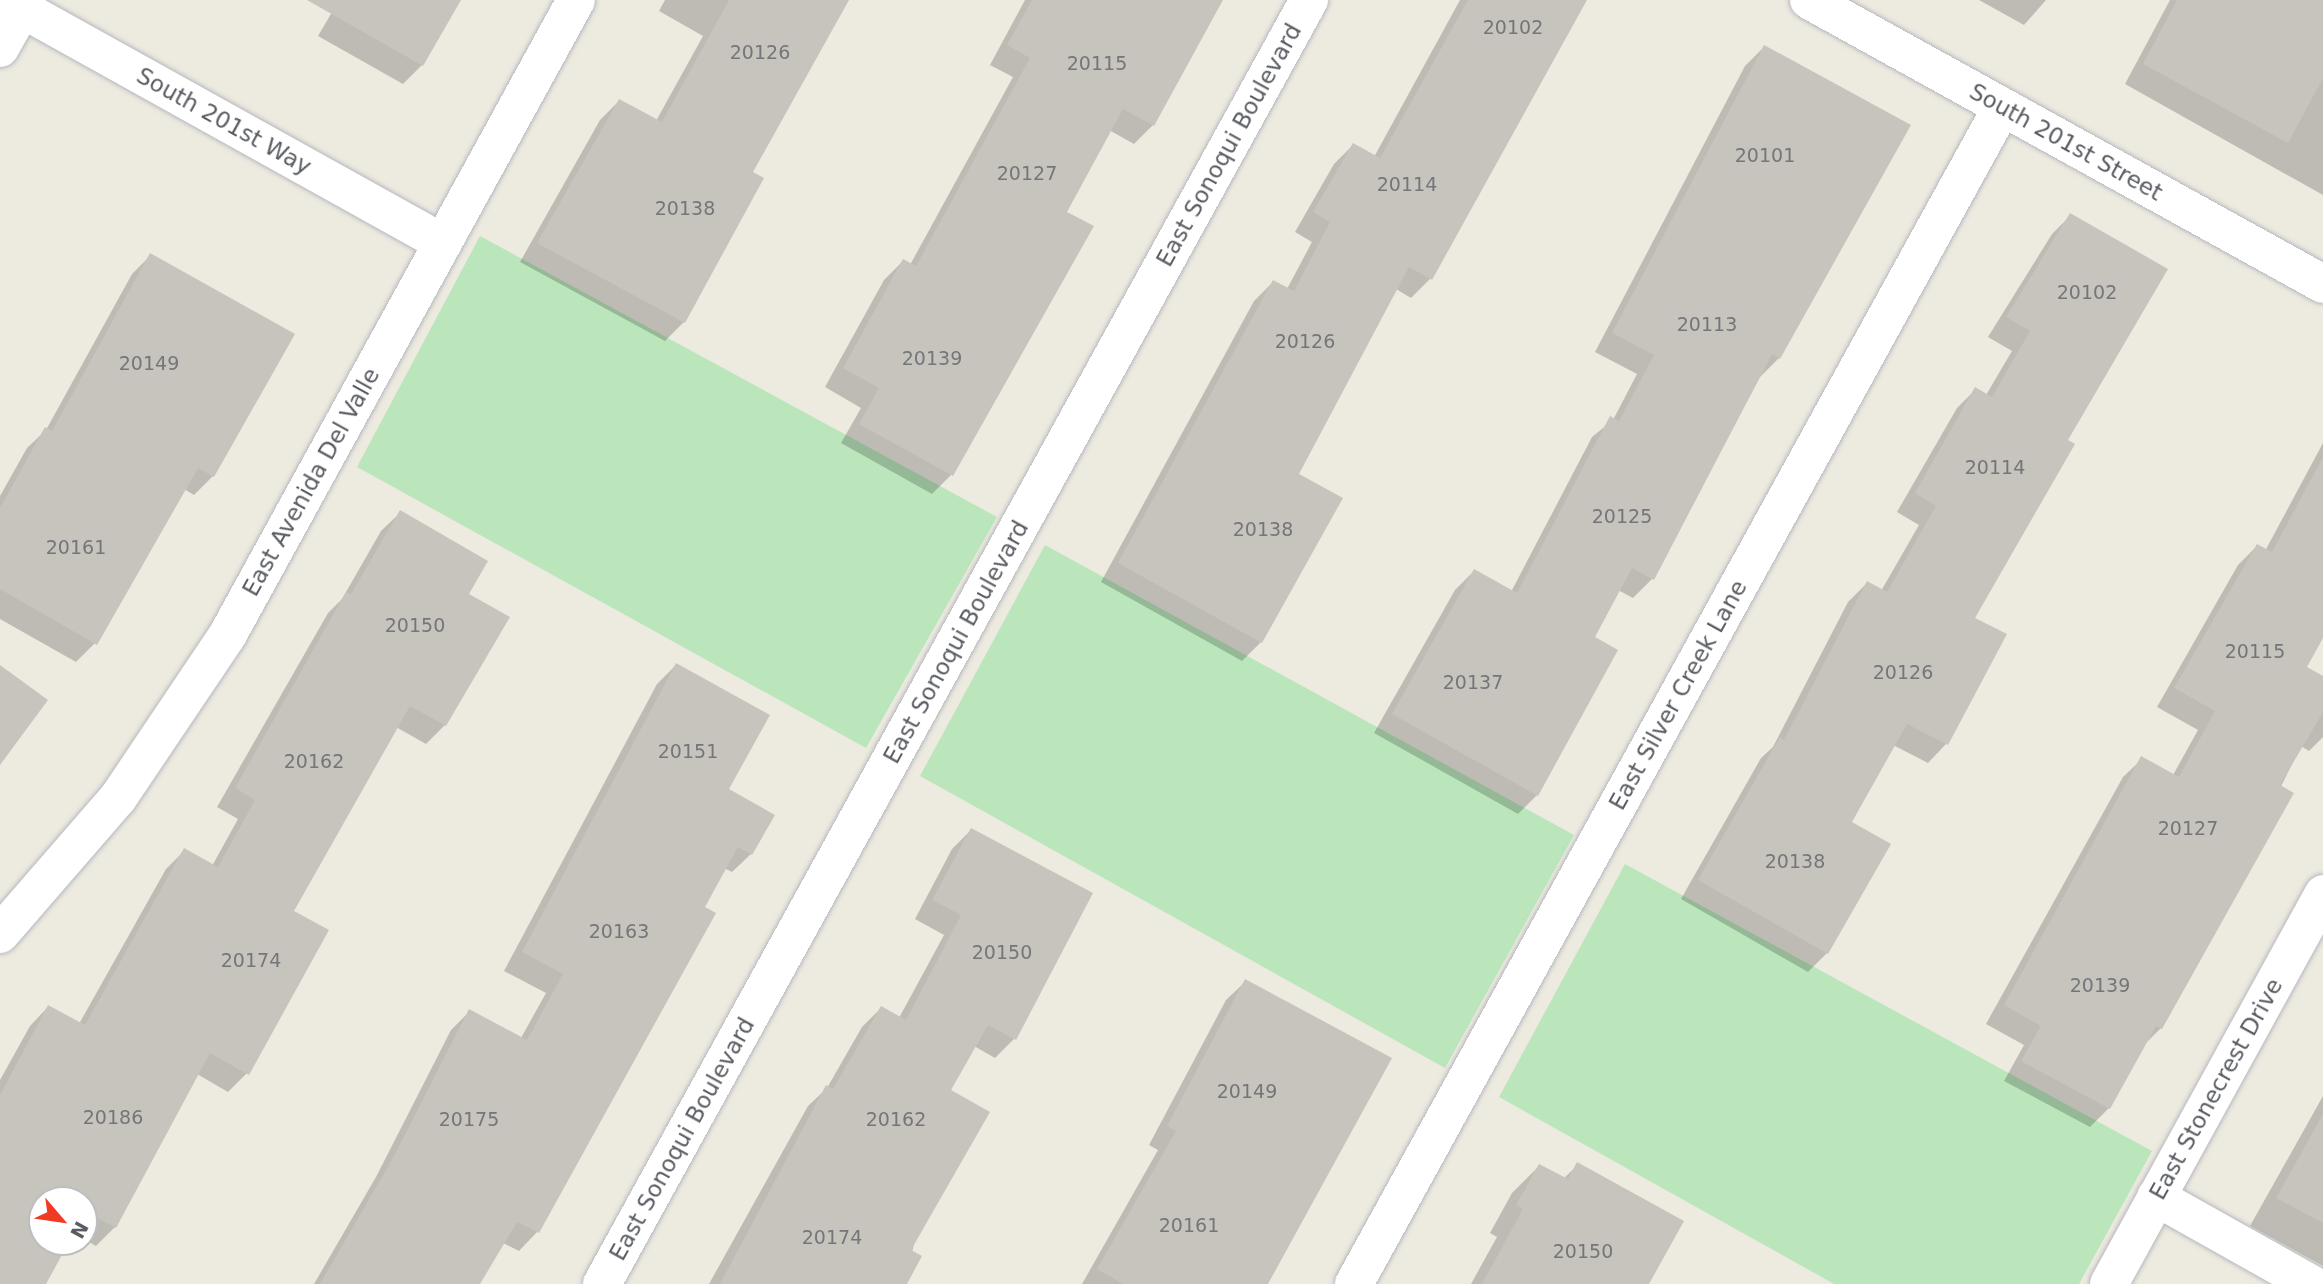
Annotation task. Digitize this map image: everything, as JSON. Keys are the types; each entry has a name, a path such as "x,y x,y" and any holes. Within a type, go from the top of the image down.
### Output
{"street":[{"name":"East Avenida Del Valle","path":"0,934 118,798 227,636 576,0"},
{"name":"East Sonoqui Boulevard","path":"602,1284 1309,0"},
{"name":"South 201st Street","path":"1809,0 2323,284"},
{"name":"South 201st Way","path":"18,3 443,243"},
{"path":"0,48 18,3"},
{"name":"East Silver Creek Lane","path":"1354,1284 2002,107"},
{"name":"East Stonecrest Drive","path":"2109,1284 2323,894"},
{"path":"2156,1198 2311,1284"}],"green space":[{"path":"480,236 997,517 866,748 357,467"},
{"path":"1045,545 1574,835 1445,1068 920,776"},
{"path":"1625,864 2152,1151 2079,1284 1834,1284 1499,1097"}],"building":[{"path":"307,0 461,0 423,66"},
{"path":"729,0 849,0 753,172 764,178 685,323 537,243 619,99 662,122"},
{"path":"1032,0 1223,0 1154,126 1123,109 1067,212 1094,226 953,476 859,424 879,388 843,368 903,259 916,266 1030,58 1007,45"},
{"path":"1468,0 1587,0 1432,280 1409,267 1299,474 1343,498 1262,643 1118,563 1273,280 1294,291 1330,222 1313,212 1353,143 1380,158"},
{"path":"2177,0 2323,0 2323,78 2288,143 2143,64"},
{"path":"1764,45 1911,125 1780,359 1772,354 1654,580 1632,568 1595,637 1618,650 1538,796 1392,714 1474,569 1517,593 1610,416 1619,421 1654,355 1612,333"},
{"path":"2070,213 2168,269 2068,440 2075,444 1975,618 2007,634 1948,745 1907,724 1852,822 1891,844 1828,954 1698,880 1780,737 1784,740 1867,581 1887,592 1936,506 1915,493 1975,387 1992,397 2030,331 2006,317"},
{"path":"150,253 295,334 214,477 198,468 97,645 0,589 0,508 45,427 52,431"},
{"path":"2323,457 2323,638 2307,667 2323,676 2323,712 2280,785 2294,793 2162,1029 2156,1026 2110,1109 2021,1061 2041,1026 2004,1005 2141,756 2179,777 2215,711 2174,688 2257,544 2272,552"},
{"path":"400,510 488,561 469,594 510,617 446,726 410,706 294,911 329,930 249,1075 210,1053 116,1228 98,1218 98,1186 28,1186 28,1256 61,1256 46,1284 0,1284 0,1095 48,1005 85,1025 184,848 218,867 255,800 235,788 346,592 351,594"},
{"path":"676,663 770,715 729,789 775,815 752,855 738,847 705,907 716,913 539,1233 517,1222 480,1284 320,1284 394,1156 469,1009 527,1040 563,974 522,952"},
{"path":"0,665 48,700 0,765"},
{"path":"971,828 1093,893 1016,1040 988,1025 951,1090 990,1112 911,1250 922,1256 907,1284 720,1284 826,1085 833,1089 881,1006 906,1020 961,915 932,900"},
{"path":"1245,979 1392,1058 1268,1284 1123,1284 1097,1269 1176,1131 1167,1126"},
{"path":"2323,1114 2323,1223 2276,1198"},
{"path":"1577,1162 1684,1221 1649,1284 1482,1284 1523,1209 1516,1205 1539,1164 1568,1179"}]}
